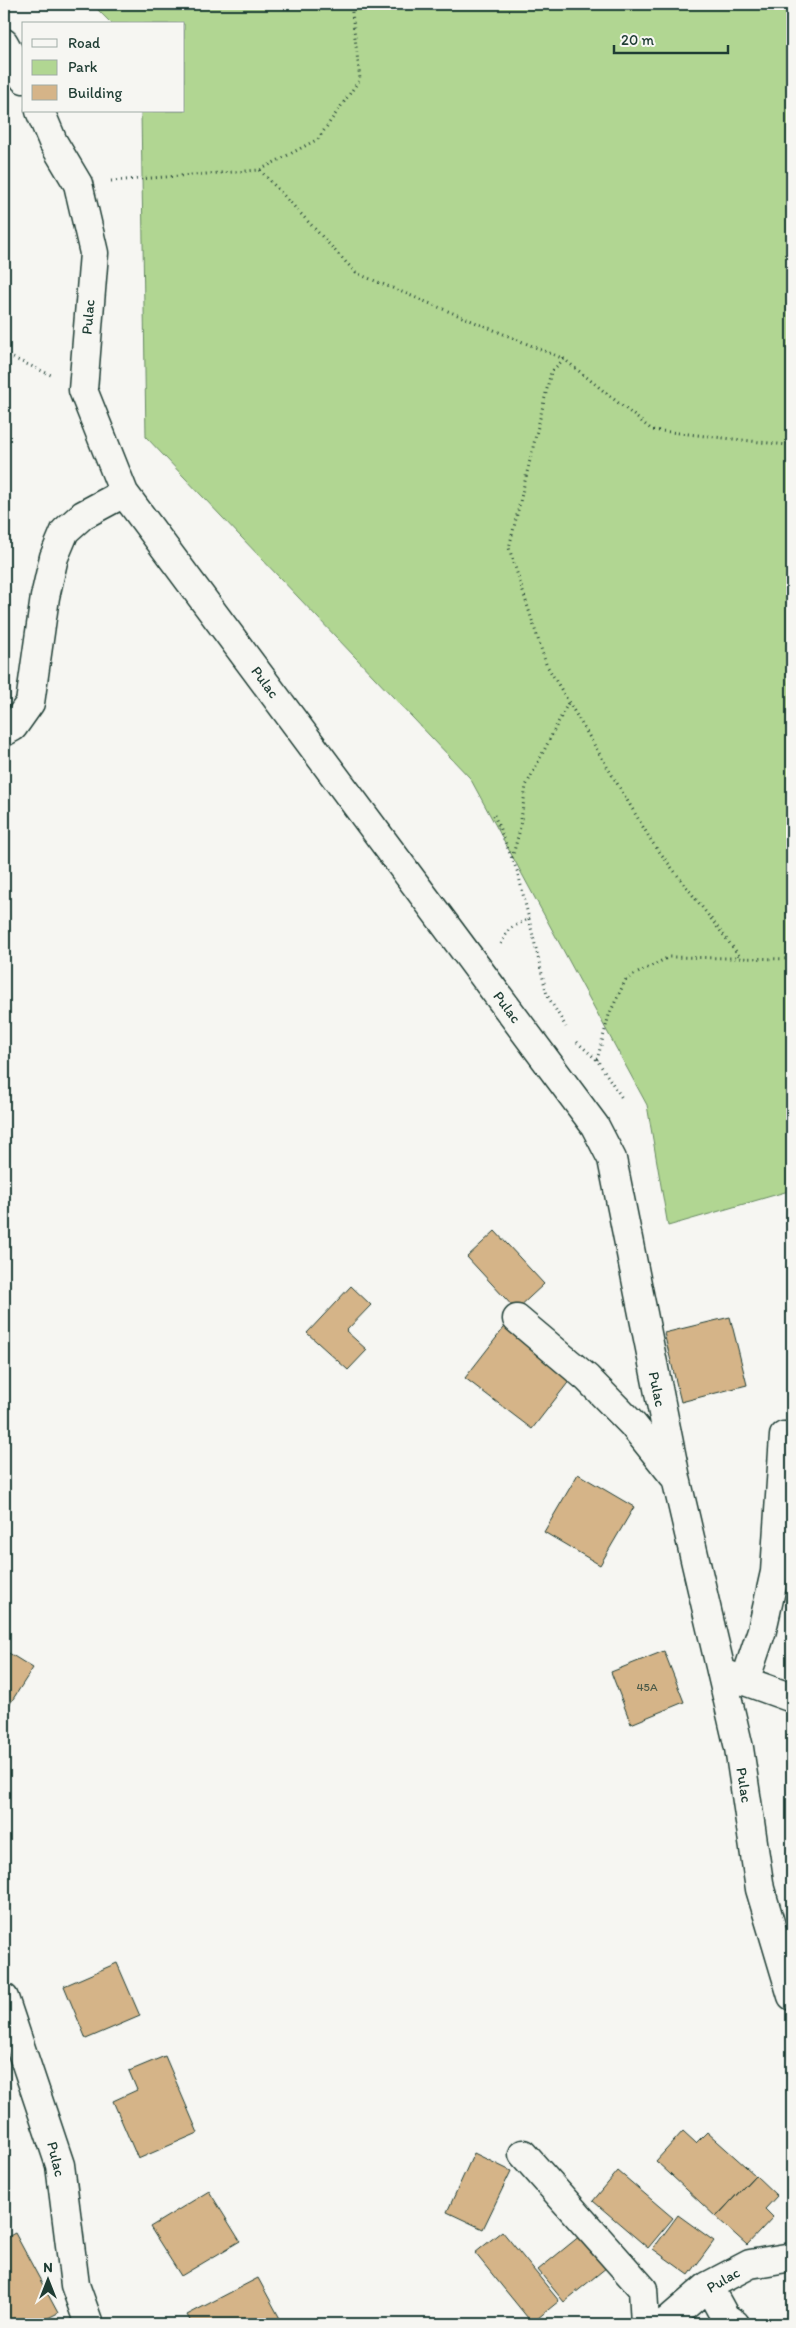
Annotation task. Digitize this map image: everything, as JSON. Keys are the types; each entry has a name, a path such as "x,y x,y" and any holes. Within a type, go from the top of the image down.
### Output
{"street":[{"path":"4,43 22,74"},
{"name":"Pulac","path":"40,112 53,142 78,184 94,253 83,390 124,493 595,1126 612,1159 676,1478 733,1676 739,1748 760,1889 792,1996"},
{"path":"4,732 13,727 30,703 45,597 54,557 65,531 83,515 124,493"},
{"path":"517,1319 587,1378 633,1425 676,1478"},
{"path":"784,1436 775,1572 762,1630 733,1676 792,1698"},
{"name":"Pulac","path":"4,1998 60,2165 75,2285 89,2324"},
{"path":"523,2154 642,2289 645,2324"},
{"name":"Pulac","path":"664,2324 708,2286 750,2264 792,2257"},
{"path":"708,2286 725,2317 735,2324"}],"path":[{"path":"78,184 260,170 318,139 360,79 351,4"},
{"path":"260,170 356,273 564,359 652,430 787,445 792,442"},
{"path":"4,354 83,390"},
{"path":"564,359 551,372 508,548 546,664 652,842 741,958"},
{"path":"512,859 519,833 526,786 569,701"},
{"path":"494,815 512,859 530,918 547,995 569,1031"},
{"path":"501,944 509,929 530,918"},
{"path":"597,1060 609,1015 626,979 669,957 792,959"},
{"path":"574,1038 597,1060 622,1098"}],"green space":[{"path":"92,4 792,4 792,1190 668,1226 647,1105 470,778 146,437 141,112 185,112 185,22 110,22"}],"building":[{"path":"495,1231 544,1284 516,1310 467,1257"},
{"path":"351,1286 371,1305 346,1331 367,1350 348,1370 307,1333"},
{"path":"730,1317 747,1385 681,1402 664,1333"},
{"path":"507,1324 574,1375 532,1429 465,1378"},
{"path":"578,1474 634,1507 600,1565 544,1532"},
{"path":"4,1650 33,1668 4,1713"},
{"path":"664,1651 684,1702 631,1724 611,1672"},
{"path":"117,1963 140,2016 86,2039 64,1986"},
{"path":"165,2056 198,2133 138,2159 113,2101 137,2090 129,2071"},
{"path":"683,2131 696,2143 707,2132 755,2175 716,2217 656,2161"},
{"path":"474,2153 511,2171 483,2229 447,2212"},
{"path":"618,2171 673,2218 648,2248 593,2201"},
{"path":"755,2175 777,2196 765,2209 773,2217 747,2245 716,2217"},
{"path":"209,2191 240,2241 181,2276 150,2227"},
{"path":"678,2215 714,2241 689,2275 653,2249"},
{"path":"502,2231 559,2301 532,2323 475,2253"},
{"path":"586,2231 612,2263 564,2302 538,2270"},
{"path":"15,2233 58,2313 36,2324 4,2324 4,2239"},
{"path":"258,2278 283,2324 192,2324 187,2315"}]}
